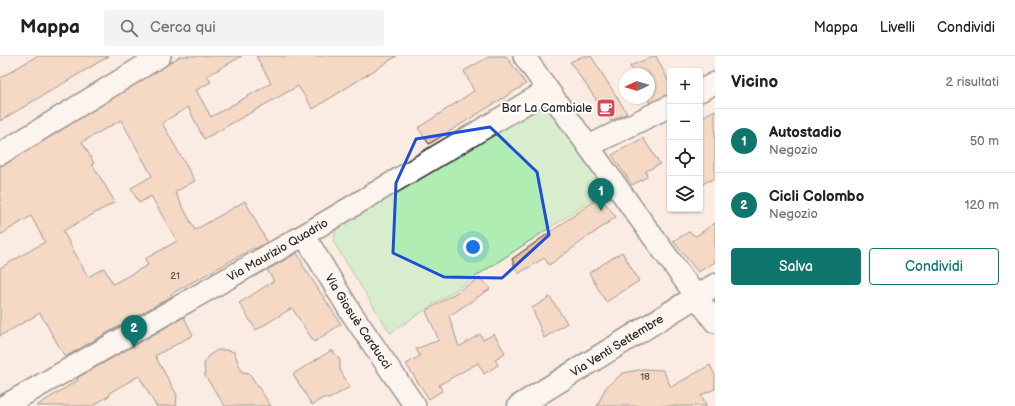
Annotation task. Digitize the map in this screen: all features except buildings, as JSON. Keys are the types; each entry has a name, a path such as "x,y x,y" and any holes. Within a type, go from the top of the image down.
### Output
{"street":[{"path":"0,154 160,56"},
{"path":"524,56 715,322"},
{"path":"703,89 715,83"},
{"name":"Via Maurizio Quadrio","path":"4,406 304,234 548,90"},
{"path":"589,146 667,107"},
{"name":"Via Giosuè Carducci","path":"304,234 350,311 415,406"},
{"name":"Via Venti Settembre","path":"519,406 715,285"}],"highlighted area":[{"path":"490,127 537,172 549,235 502,278 444,277 393,253 396,183 416,139"}],"green space":[{"path":"536,103 552,106 601,178 591,185 598,196 390,333 333,241 337,228"}],"place":[{"name":"Bar La Cambiale","path":"606,108"},
{"name":"Autostadio","path":"601,211"},
{"name":"Cicli Colombo","path":"134,348"}]}
